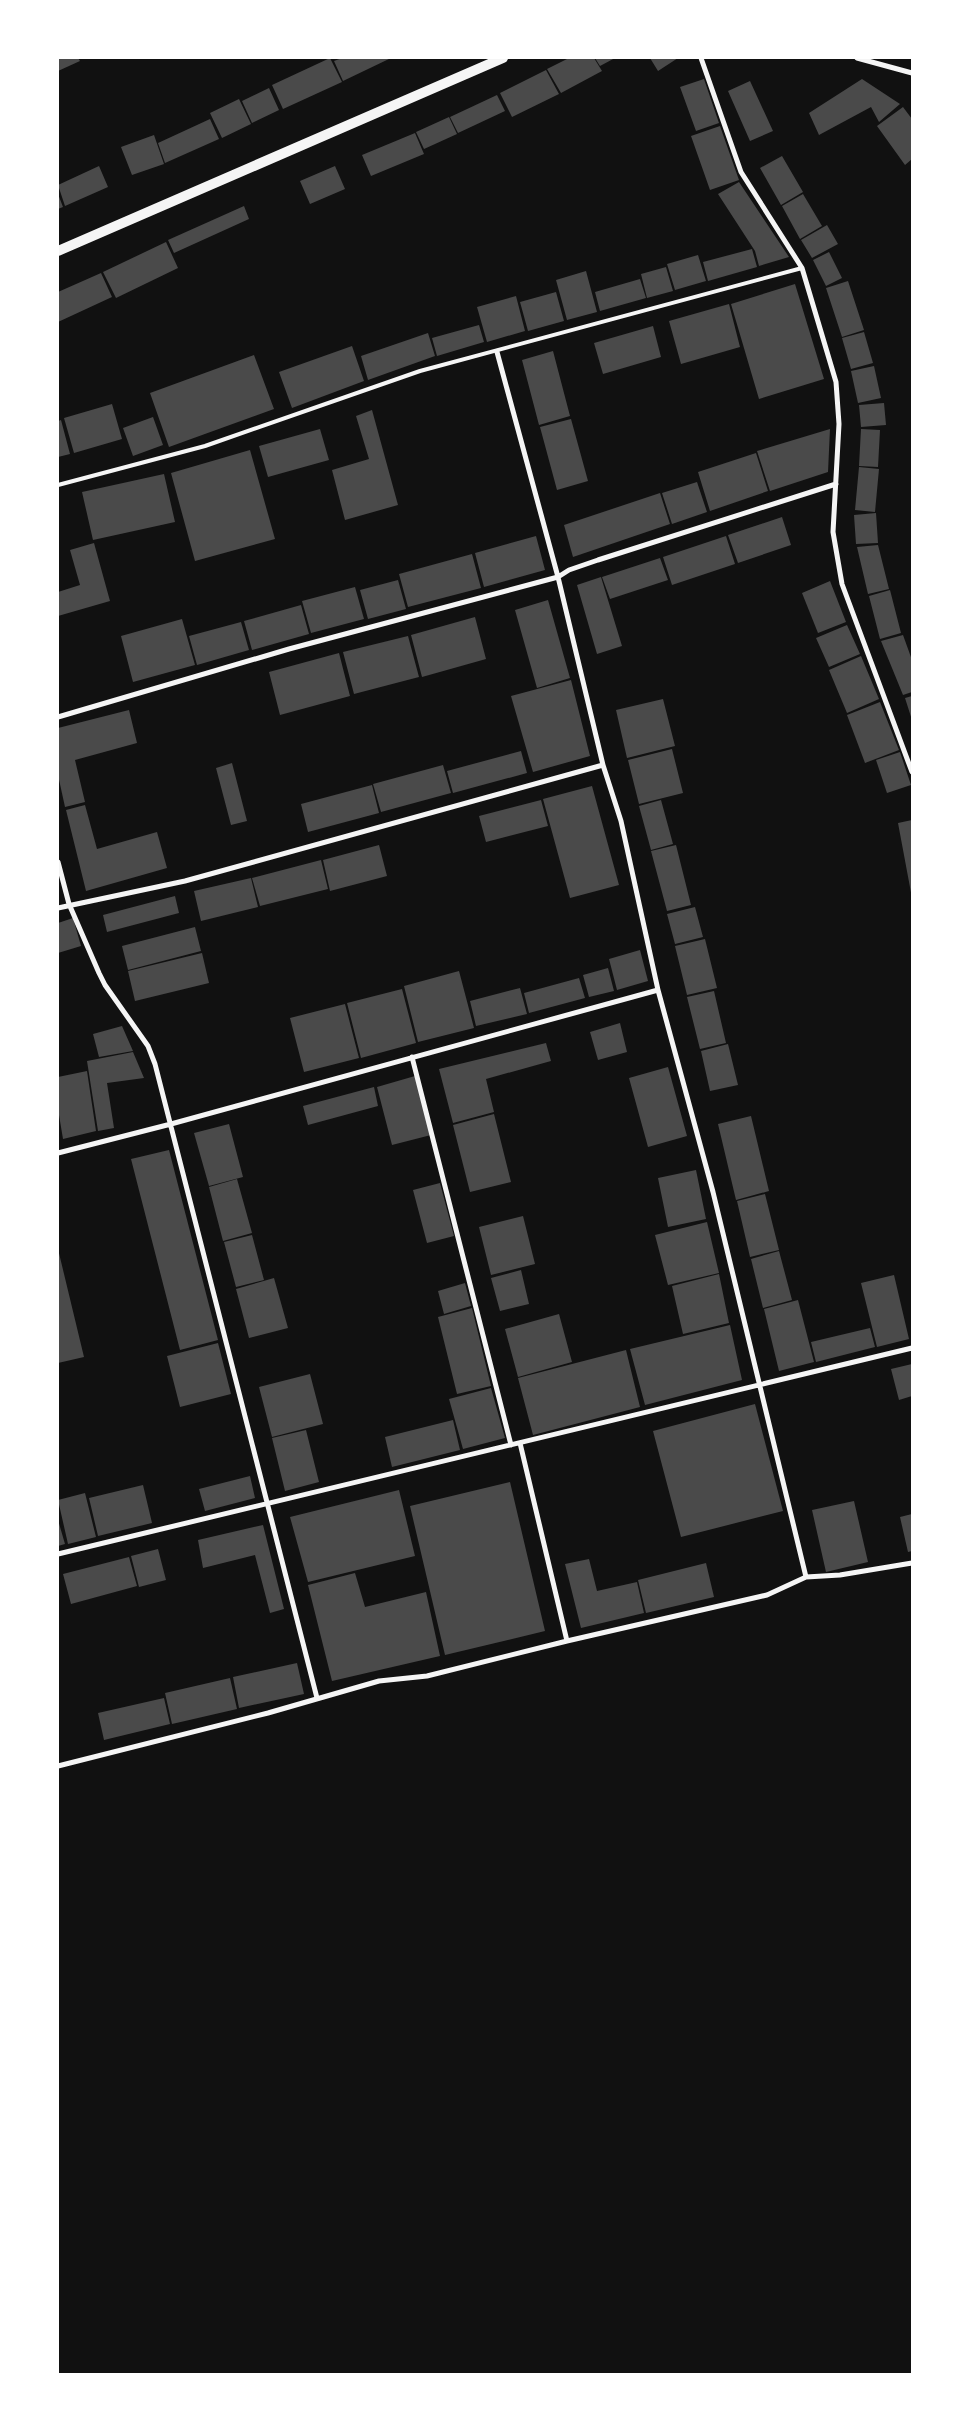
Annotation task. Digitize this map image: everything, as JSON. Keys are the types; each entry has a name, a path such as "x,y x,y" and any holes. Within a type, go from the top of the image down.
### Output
{"main road":[{"path":"58,251 503,58"}],"street":[{"path":"701,58 741,172 802,268 836,382 839,424 833,532 842,584 912,772"},
{"path":"857,58 873,59 912,73"},
{"path":"497,352 558,577 603,765 621,821 658,990 713,1192 806,1578"},
{"path":"58,717 289,649 558,577 569,570 598,560 836,484"},
{"path":"58,908 69,904 194,878 603,765"},
{"path":"58,862 69,904 105,985 148,1046 155,1064 316,1698"},
{"path":"58,1153 658,990"},
{"path":"412,1057 511,1445"},
{"path":"58,1554 266,1505 636,1413 759,1386 912,1348"},
{"path":"520,1442 566,1640"},
{"path":"58,1766 268,1713 379,1681 427,1676 566,1640 767,1595 806,1578 874,1571 912,1563"}],"lane":[{"path":"58,485 205,446 420,371 497,352 802,268"}],"building":[{"path":"58,58 78,58 80,61 58,71"},
{"path":"330,58 342,82 283,109 272,85"},
{"path":"342,58 391,58 343,81 334,61"},
{"path":"569,58 594,58 602,71 561,93 547,69"},
{"path":"595,58 615,58 600,66"},
{"path":"650,58 678,58 658,71"},
{"path":"546,70 559,94 512,117 500,93"},
{"path":"704,79 719,123 696,131 680,87"},
{"path":"862,79 900,104 879,122 871,107 819,135 809,113"},
{"path":"750,81 773,131 750,141 728,91"},
{"path":"269,88 279,110 252,123 242,101"},
{"path":"497,95 505,111 458,133 450,117"},
{"path":"239,99 251,124 222,138 210,113"},
{"path":"903,107 912,119 912,159 905,165 877,126"},
{"path":"449,117 457,134 424,149 416,132"},
{"path":"210,119 219,139 165,163 158,143"},
{"path":"720,126 739,180 710,190 691,136"},
{"path":"415,133 424,154 371,176 362,155"},
{"path":"154,135 164,164 132,175 121,147"},
{"path":"782,156 803,192 781,205 760,168"},
{"path":"99,166 108,187 65,206 58,185"},
{"path":"335,166 345,189 310,204 300,181"},
{"path":"739,182 789,257 759,266 755,251 718,194"},
{"path":"58,194 63,207 58,209"},
{"path":"803,194 822,226 800,239 782,206"},
{"path":"244,206 249,219 174,253 168,240"},
{"path":"827,225 838,244 812,258 801,240"},
{"path":"166,242 178,268 116,298 103,272"},
{"path":"752,249 757,267 708,281 703,262"},
{"path":"829,252 842,278 826,286 813,260"},
{"path":"698,255 706,281 675,290 667,264"},
{"path":"666,267 673,291 647,298 641,274"},
{"path":"586,271 597,312 567,320 556,280"},
{"path":"101,273 112,297 58,322 58,292"},
{"path":"640,279 646,298 600,311 595,292"},
{"path":"848,281 864,330 842,337 826,288"},
{"path":"795,284 824,379 759,399 731,304"},
{"path":"556,292 564,321 528,331 520,302"},
{"path":"516,296 525,331 487,342 477,307"},
{"path":"729,304 740,347 681,364 669,321"},
{"path":"479,325 484,342 437,356 432,338"},
{"path":"653,326 661,357 603,374 594,343"},
{"path":"864,332 873,363 851,369 842,338"},
{"path":"428,333 435,356 368,380 361,356"},
{"path":"352,346 364,381 292,408 279,372"},
{"path":"553,351 570,416 539,425 522,360"},
{"path":"254,355 274,409 169,447 150,393"},
{"path":"874,366 881,398 858,403 851,371"},
{"path":"884,403 886,425 861,427 859,405"},
{"path":"112,404 122,439 74,453 64,418"},
{"path":"372,410 398,505 345,520 332,470 369,459 356,416"},
{"path":"153,417 163,445 133,456 123,428"},
{"path":"571,419 588,481 557,490 540,427"},
{"path":"61,420 70,454 58,457 58,421"},
{"path":"320,429 329,460 268,477 259,446"},
{"path":"830,429 828,472 770,491 757,451"},
{"path":"861,429 880,430 878,467 859,466"},
{"path":"250,450 275,539 195,561 171,473"},
{"path":"756,453 768,491 710,511 698,472"},
{"path":"859,467 879,469 875,512 855,510"},
{"path":"164,474 175,522 93,540 82,492"},
{"path":"697,482 707,512 672,524 662,493"},
{"path":"660,493 670,524 573,557 564,525"},
{"path":"876,513 878,543 856,544 854,515"},
{"path":"782,517 791,545 738,563 728,535"},
{"path":"536,536 545,570 484,587 475,553"},
{"path":"726,536 735,564 672,585 663,557"},
{"path":"94,543 110,601 58,616 58,592 80,585 70,550"},
{"path":"878,545 889,589 868,594 857,547"},
{"path":"472,554 481,588 408,607 399,574"},
{"path":"660,558 668,580 610,599 602,577"},
{"path":"601,577 622,646 597,654 577,585"},
{"path":"398,580 406,609 368,619 360,590"},
{"path":"830,581 846,622 818,633 802,593"},
{"path":"355,587 364,619 311,633 302,601"},
{"path":"890,590 901,633 880,639 869,596"},
{"path":"548,600 570,678 537,688 515,610"},
{"path":"301,605 309,634 252,650 244,621"},
{"path":"475,617 486,659 422,677 411,635"},
{"path":"182,619 195,665 133,682 121,636"},
{"path":"241,622 249,650 197,665 189,636"},
{"path":"847,625 860,654 829,667 816,638"},
{"path":"903,635 912,660 912,692 903,695 881,641"},
{"path":"408,636 419,677 354,694 343,652"},
{"path":"339,653 350,696 280,715 269,672"},
{"path":"861,656 879,699 847,713 829,670"},
{"path":"571,680 590,756 533,772 511,696"},
{"path":"912,696 912,720 905,698"},
{"path":"663,699 675,746 627,758 616,710"},
{"path":"880,702 899,750 865,763 847,715"},
{"path":"129,710 137,743 75,760 85,802 65,807 58,775 58,728"},
{"path":"672,749 683,793 639,804 628,760"},
{"path":"521,751 527,773 453,793 447,771"},
{"path":"900,752 911,785 887,793 876,760"},
{"path":"232,763 247,821 231,825 216,768"},
{"path":"443,765 451,793 381,812 373,784"},
{"path":"372,785 379,813 308,832 301,804"},
{"path":"592,786 619,885 570,898 543,799"},
{"path":"541,800 548,826 486,842 479,816"},
{"path":"661,800 673,844 651,850 639,806"},
{"path":"85,805 97,849 157,832 167,868 86,891 66,810"},
{"path":"912,820 912,898 898,823"},
{"path":"379,845 387,876 330,891 323,860"},
{"path":"676,845 691,905 667,911 651,851"},
{"path":"321,860 328,889 260,906 252,878"},
{"path":"251,878 258,907 201,921 194,891"},
{"path":"175,896 179,913 107,932 103,915"},
{"path":"695,907 703,937 675,944 667,914"},
{"path":"73,918 81,946 58,953 58,923"},
{"path":"195,927 201,951 128,970 122,946"},
{"path":"705,939 717,988 687,995 675,946"},
{"path":"640,950 648,981 617,990 609,959"},
{"path":"202,953 209,983 135,1001 128,971"},
{"path":"608,968 614,991 589,997 583,975"},
{"path":"459,971 474,1028 418,1042 404,986"},
{"path":"579,978 585,998 529,1013 524,993"},
{"path":"520,988 527,1014 476,1026 470,1001"},
{"path":"402,989 416,1043 361,1058 347,1003"},
{"path":"714,991 726,1043 700,1049 687,997"},
{"path":"345,1004 359,1058 304,1072 290,1018"},
{"path":"620,1023 627,1052 598,1060 590,1032"},
{"path":"122,1026 133,1051 99,1057 93,1034"},
{"path":"546,1043 551,1061 486,1079 494,1112 453,1123 439,1069"},
{"path":"728,1044 738,1085 710,1091 701,1051"},
{"path":"133,1052 144,1078 107,1083 114,1128 98,1131 87,1061"},
{"path":"668,1067 687,1136 648,1147 629,1078"},
{"path":"87,1071 96,1131 63,1139 58,1109 58,1077"},
{"path":"415,1076 431,1135 392,1145 377,1087"},
{"path":"374,1087 378,1106 308,1125 303,1106"},
{"path":"494,1114 511,1182 470,1192 453,1125"},
{"path":"751,1116 769,1191 736,1200 718,1124"},
{"path":"229,1124 243,1177 209,1186 194,1133"},
{"path":"169,1150 218,1340 180,1350 131,1159"},
{"path":"696,1170 706,1219 668,1227 658,1178"},
{"path":"237,1179 252,1233 223,1241 209,1187"},
{"path":"440,1183 454,1236 427,1243 413,1190"},
{"path":"765,1194 779,1250 750,1257 737,1201"},
{"path":"523,1216 535,1264 491,1275 479,1227"},
{"path":"707,1222 719,1273 668,1285 655,1235"},
{"path":"252,1235 264,1280 236,1287 224,1242"},
{"path":"58,1249 84,1357 58,1363"},
{"path":"779,1251 792,1300 763,1308 751,1259"},
{"path":"521,1270 529,1304 500,1311 491,1278"},
{"path":"719,1274 729,1323 683,1334 672,1286"},
{"path":"894,1275 909,1339 877,1347 861,1283"},
{"path":"274,1278 288,1328 249,1338 236,1289"},
{"path":"465,1283 471,1306 444,1314 438,1291"},
{"path":"798,1300 814,1362 779,1371 764,1309"},
{"path":"472,1308 491,1386 457,1394 438,1317"},
{"path":"559,1314 572,1362 518,1377 505,1329"},
{"path":"730,1325 742,1380 645,1405 630,1349"},
{"path":"870,1328 875,1347 816,1362 811,1342"},
{"path":"218,1343 231,1394 180,1407 167,1356"},
{"path":"626,1350 640,1407 533,1435 518,1378"},
{"path":"912,1364 912,1396 899,1400 891,1369"},
{"path":"310,1374 323,1424 272,1437 259,1387"},
{"path":"491,1388 505,1438 463,1449 449,1399"},
{"path":"755,1404 783,1511 681,1537 653,1431"},
{"path":"453,1420 460,1450 392,1467 385,1437"},
{"path":"306,1430 319,1482 285,1491 272,1438"},
{"path":"250,1476 255,1498 205,1511 199,1489"},
{"path":"510,1482 545,1631 445,1655 410,1506"},
{"path":"143,1485 152,1523 98,1536 89,1498"},
{"path":"399,1490 415,1556 308,1582 290,1517"},
{"path":"85,1493 96,1537 68,1544 58,1500"},
{"path":"854,1501 868,1562 826,1572 812,1510"},
{"path":"912,1514 912,1551 908,1552 900,1517"},
{"path":"58,1520 65,1544 58,1546"},
{"path":"263,1525 284,1609 270,1613 255,1555 203,1568 198,1540"},
{"path":"158,1549 166,1580 139,1587 131,1556"},
{"path":"129,1557 137,1586 71,1604 63,1574"},
{"path":"589,1559 597,1591 637,1582 644,1613 581,1628 565,1564"},
{"path":"706,1563 714,1597 646,1613 638,1580"},
{"path":"355,1573 365,1607 426,1592 440,1656 332,1681 308,1585"},
{"path":"297,1663 304,1694 239,1708 233,1677"},
{"path":"230,1678 237,1709 172,1724 165,1693"},
{"path":"164,1698 170,1724 104,1740 98,1713"}]}
